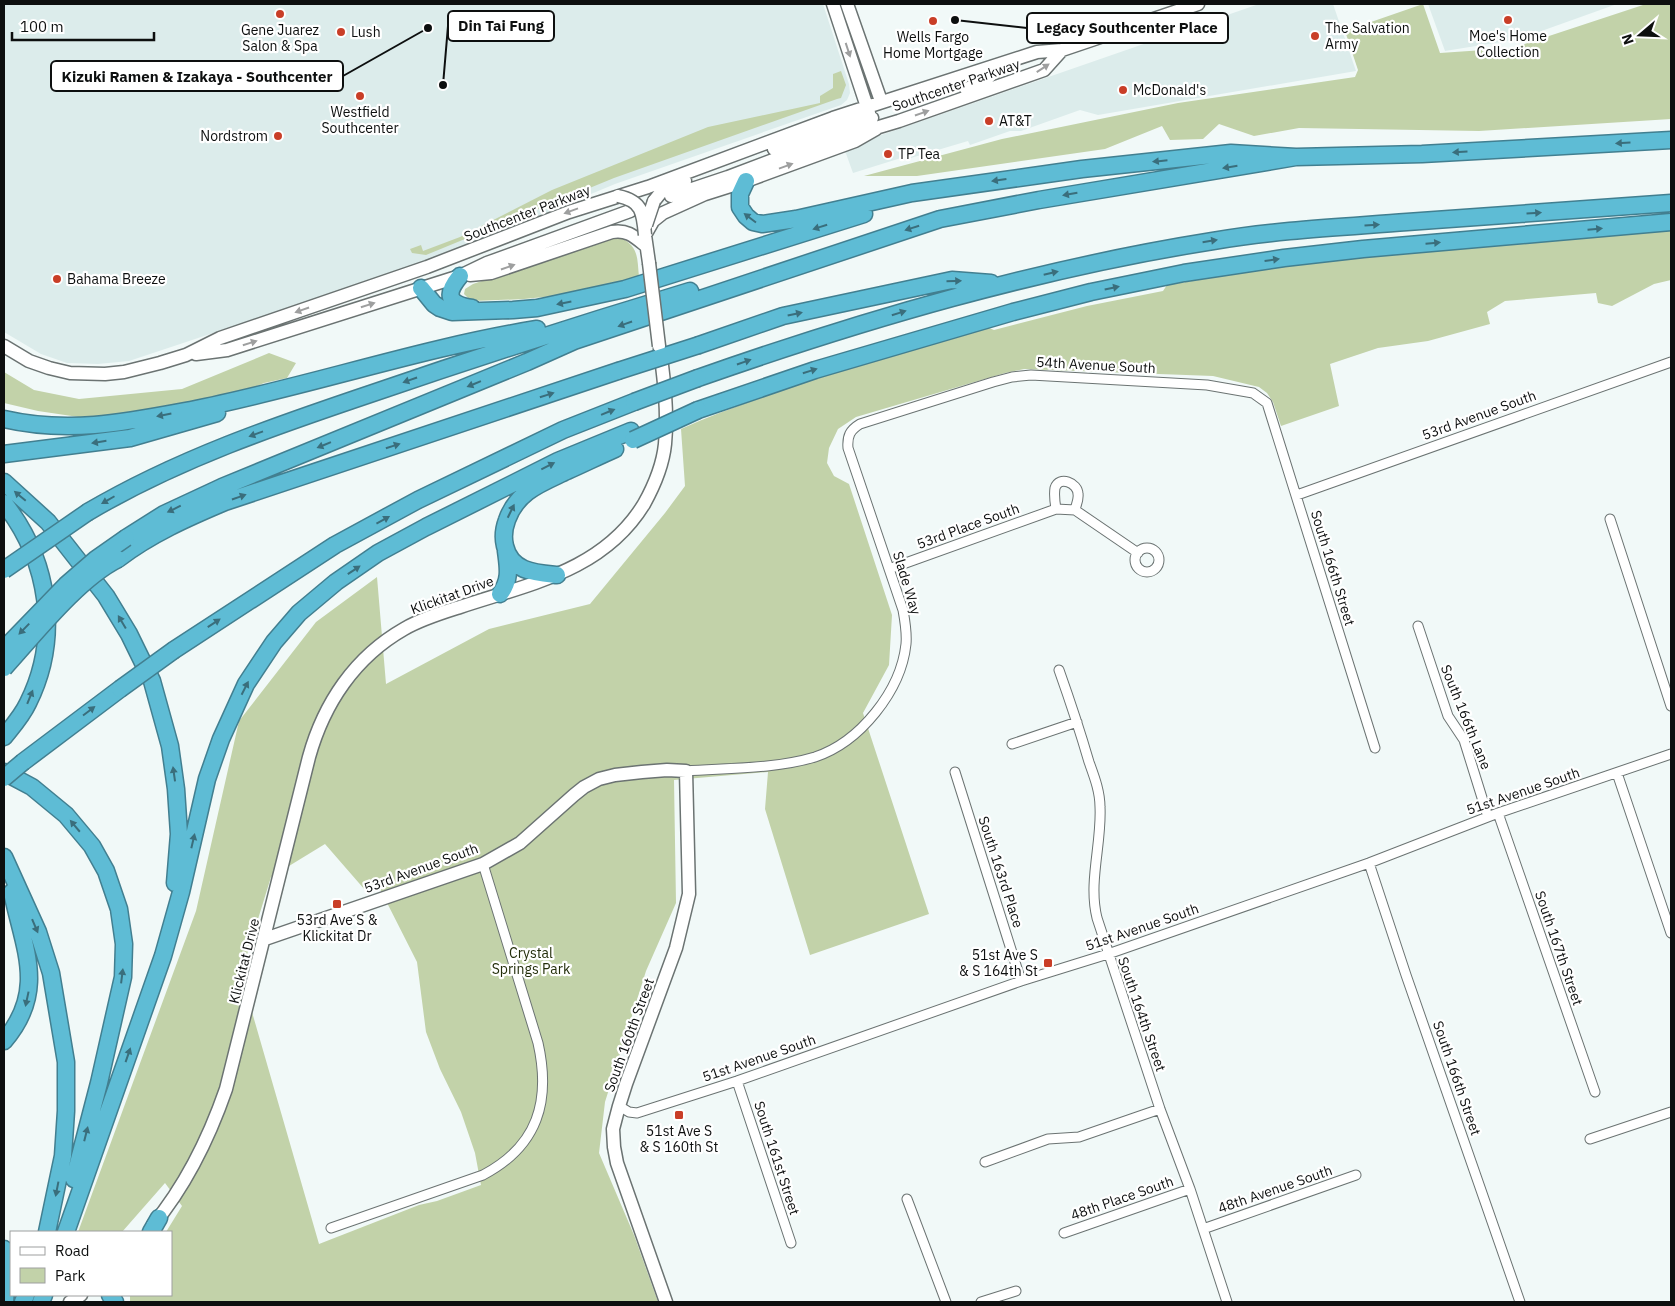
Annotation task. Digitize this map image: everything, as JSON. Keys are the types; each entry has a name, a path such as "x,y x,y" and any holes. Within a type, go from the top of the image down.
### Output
{"highway":[{"path":"746,181 740,194 740,207 753,222 762,224 786,221 912,193 1082,168 1231,154 1296,157 1422,154 1671,140"},
{"path":"4,649 66,585 126,538 164,514 222,487 574,342 940,219 1039,200 1296,157"},
{"path":"421,288 434,304 452,312 537,308 625,289 835,222 968,185"},
{"path":"4,778 120,688 174,650 335,545 418,500 564,430 698,378 784,348 919,306 1003,284 1111,259 1216,240 1317,229 1671,203"},
{"path":"500,594 505,588 509,574 504,533 515,504 528,490 659,420 698,410 815,370 1013,312 1091,292 1184,273 1284,258 1363,249 1671,222"},
{"path":"4,570 88,512 129,488 219,448 300,418 589,321 871,242"},
{"path":"460,276 450,290 452,300 460,306 479,310"},
{"path":"4,668 81,586 104,566 174,524 224,502 783,316 952,280 1003,284"},
{"path":"4,419 21,423 61,427 120,422 236,400 448,347 589,321"},
{"path":"6,454 84,445 147,434 399,359"},
{"path":"66,1231 163,956 181,892 207,779 221,739 246,684 274,642 307,607 336,582 378,553 558,461 665,425 698,410"},
{"path":"4,482 48,522 106,596 130,634 152,681 170,746 176,789 179,834 175,884 163,956"},
{"path":"4,503 20,526 35,558 45,595 47,612 42,668 28,704 4,737"},
{"path":"505,546 510,558 521,568 533,573 557,575"},
{"path":"4,772 32,787 66,815 92,846 106,871 119,909 124,944 123,977 99,1083 61,1231"},
{"path":"4,1041 16,1026 25,1008 30,977 29,963 6,861"},
{"path":"6,861 38,932 51,973 66,1062 66,1111 63,1156 47,1231"},
{"path":"152,1231 158,1218"},
{"path":"4,1249 5,1302"}],"main road":[{"path":"832,4 871,118"},
{"path":"847,4 881,101"},
{"name":"Southcenter Parkway","path":"671,196 850,132 871,118 881,101 1038,52 1062,50 1198,4"},
{"name":"Southcenter Parkway","path":"186,355 220,338 427,267 569,212 648,187 660,181 871,118 964,98 1044,70 1062,50"},
{"path":"964,98 963,93 966,89 980,84 1009,61"},
{"path":"646,241 653,221 663,213 705,194 855,141 871,118"},
{"path":"654,201 662,191 676,184 845,124 871,118"},
{"path":"646,241 648,215 660,181"},
{"name":"Klickitat Drive","path":"147,1231 158,1218 194,1163 220,1107 234,1060 314,741 326,711 341,686 369,654 403,629 450,610 557,575 595,556 620,535 647,499 656,479 665,444 664,383 644,218 641,208 627,198 618,196"},
{"name":"Southcenter Parkway","path":"4,346 49,368 70,373 105,374 142,368 186,355 227,350 460,276 487,263 630,211"},
{"path":"460,276 491,273 619,231 646,241"},
{"name":"53rd Avenue South","path":"265,939 482,864 520,843 574,795 599,779 642,772 686,771"},
{"name":"South 160th Street","path":"666,1302 614,1153 613,1129 626,1084 676,948 689,894 686,771"}],"street":[{"name":"53rd Avenue South","path":"1297,495 1671,362"},
{"name":"54th Avenue South","path":"849,434 860,424 993,382 1031,374 1207,385 1253,393 1261,398"},
{"name":"South 166th Street","path":"1261,398 1266,403 1297,495 1375,748"},
{"name":"Slade Way","path":"686,771 777,764 815,757 836,747 865,724 895,685 902,667 906,643 903,610 848,448 847,440 849,434"},
{"path":"1056,509 1055,490 1057,484 1063,481 1070,482 1075,485 1079,492 1075,510 1138,553"},
{"name":"53rd Place South","path":"889,570 1056,509 1075,510"},
{"path":"1610,520 1671,706"},
{"name":"South 166th Lane","path":"1418,626 1446,710 1464,740 1488,817"},
{"name":"South 164th Street","path":"1059,670 1098,790 1100,840 1094,906 1108,954 1160,1109 1190,1189 1227,1302"},
{"path":"1012,744 1077,722"},
{"name":"51st Avenue South","path":"619,1106 629,1112 637,1113 737,1081 1021,981 1108,954 1369,863 1498,813 1671,754"},
{"name":"South 163rd Place","path":"955,772 1021,981"},
{"path":"1617,773 1671,933"},
{"name":"South 167th Street","path":"1498,813 1595,1092"},
{"name":"South 166th Street","path":"1369,863 1520,1302"},
{"path":"331,1228 483,1175 513,1154 529,1133 537,1118 544,1084 538,1043 482,864"},
{"name":"South 161st Street","path":"737,1081 791,1242"},
{"path":"985,1162 1048,1139 1079,1138 1160,1109"},
{"path":"1590,1140 1671,1112"},
{"name":"48th Avenue South","path":"1203,1229 1356,1175"},
{"name":"48th Place South","path":"1064,1233 1190,1189"},
{"path":"907,1199 946,1302"},
{"path":"981,1302 1016,1291"}],"shaded area":[{"name":"Westfield Southcenter","path":"4,4 823,4 849,84 850,93 847,100 841,105 615,184 432,260 129,361 98,364 67,363 41,354 4,332"},
{"path":"1259,4 1333,4 1356,71 1098,115 1080,110 1021,131 1010,131 970,145 968,141 904,160 901,158 853,173 844,148"},
{"path":"1428,4 1617,4 1519,39 1445,51"}],"green space":[{"path":"1423,4 1440,53 1513,48 1646,4 1671,4 1671,119 1479,131 1299,128 1254,136 1219,124 1203,139 1170,140 1162,126 1105,149 917,176 864,176 1002,139 1178,103 1355,77 1358,70 1345,31"},
{"path":"841,71 846,85 841,98 614,178 426,255 412,253 410,249 421,245 423,251 460,237 552,190 708,127 820,103 820,96 833,88 833,74"},
{"name":"Crystal Springs Park","path":"1671,229 1671,280 1654,284 1612,306 1598,303 1596,293 1505,301 1487,312 1490,324 1428,341 1378,348 1330,364 1339,406 1281,426 1273,402 1267,393 1259,387 1213,376 1024,369 856,417 838,429 829,448 827,463 834,476 849,484 892,615 889,665 863,713 929,914 810,955 765,809 768,772 674,780 676,903 646,971 605,1102 599,1153 634,1235 658,1302 130,1302 130,1296 172,1296 172,1231 167,1231 182,1206 165,1183 123,1231 78,1231 196,911 239,721 316,622 377,577 386,684 489,629 590,604 685,486 681,429 759,398 902,352 989,328 994,330 1087,306 1163,291 1167,285 1310,262","holes":["325,844 365,890 379,887 417,962 426,1032 440,1069 461,1112 475,1153 481,1185 437,1201 419,1205 319,1244 241,974 271,877"]},
{"path":"619,237 626,240 634,248 639,277 563,295 524,299 473,301 464,294 465,289 473,284 610,238"},
{"path":"269,353 296,363 287,378 264,383 240,393 163,411 92,419 38,411 4,403 4,372 34,390 79,399 182,389"}],"place":[{"name":"Gene Juarez Salon & Spa","path":"280,14"},
{"name":"Legacy Southcenter Place","path":"955,20"},
{"name":"Moe's Home Collection","path":"1508,20"},
{"name":"Wells Fargo Home Mortgage","path":"933,21"},
{"name":"Kizuki Ramen & Izakaya - Southcenter","path":"428,28"},
{"name":"Lush","path":"341,32"},
{"name":"The Salvation Army","path":"1315,36"},
{"name":"Din Tai Fung","path":"443,85"},
{"name":"McDonald's","path":"1123,90"},
{"name":"Westfield Southcenter","path":"360,96"},
{"name":"AT&T","path":"989,121"},
{"name":"Nordstrom","path":"278,136"},
{"name":"TP Tea","path":"888,154"},
{"name":"Bahama Breeze","path":"57,279"},
{"name":"53rd Ave S & Klickitat Dr","path":"337,904"},
{"name":"51st Ave S & S 164th St","path":"1048,963"},
{"name":"51st Ave S & S 160th St","path":"679,1115"}]}
